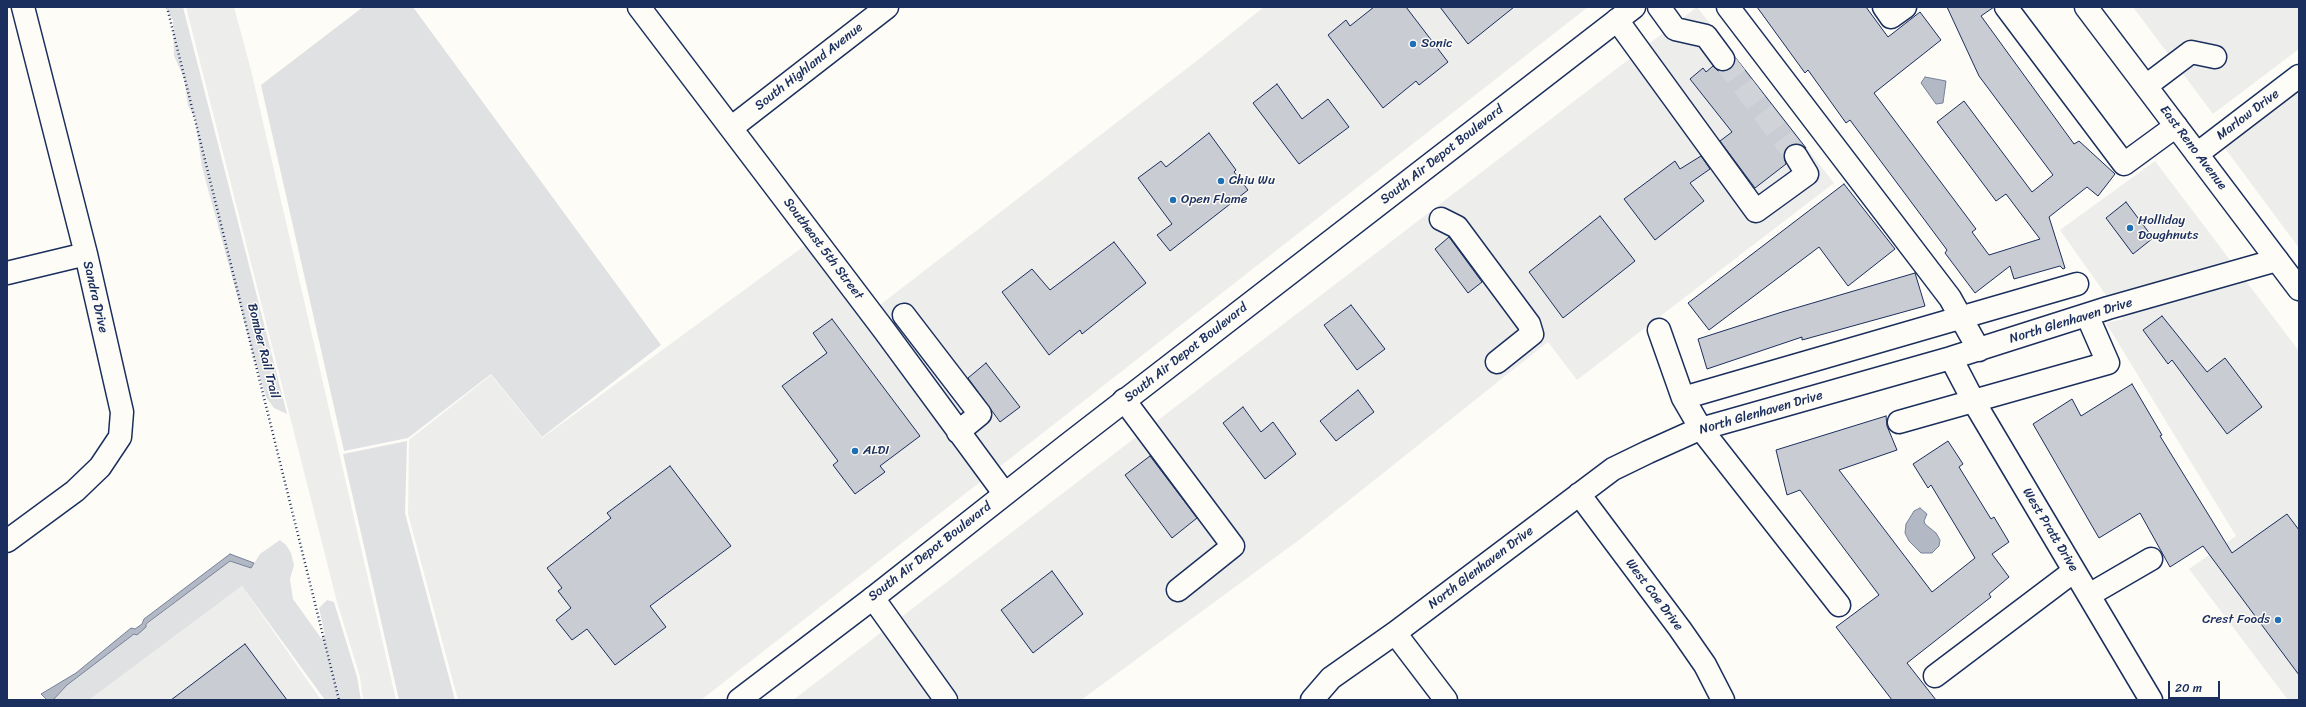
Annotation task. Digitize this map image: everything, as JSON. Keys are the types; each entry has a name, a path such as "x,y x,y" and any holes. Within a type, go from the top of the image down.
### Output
{"street":[{"name":"Sandra Drive","path":"7,541 75,491 100,467 120,437 122,412 86,254 23,7"},
{"name":"Southeast 5th Street","path":"639,7 884,330 1004,493"},
{"name":"South Highland Avenue","path":"732,128 887,7"},
{"path":"1659,7 1675,29 1706,36 1723,59"},
{"path":"1884,7 1891,17 1905,7"},
{"path":"2006,7 2124,164 2176,126"},
{"name":"East Reno Avenue","path":"2086,7 2299,289"},
{"path":"1730,8 1950,298 1979,350"},
{"path":"1626,13 1756,211 1807,174 1796,156"},
{"name":"South Air Depot Boulevard","path":"739,700 873,598 1004,493 1124,400 1626,13"},
{"path":"2146,86 2190,52 2215,57"},
{"name":"Marlow Drive","path":"2197,154 2299,76"},
{"path":"1441,220 1457,226 1529,324 1532,334 1497,362"},
{"path":"7,273 86,254"},
{"name":"North Glenhaven Drive","path":"1312,700 1331,678 1613,469 1701,429 1952,358 2087,315 2277,260"},
{"path":"1683,398 2078,284"},
{"path":"904,315 980,414 958,432"},
{"path":"1899,422 2108,363 2087,315"},
{"path":"1659,330 1683,398 1701,429 1839,605"},
{"name":"West Pratt Drive","path":"1952,358 1973,400 2148,699"},
{"path":"1124,400 1234,546 1178,590"},
{"name":"West Coe Drive","path":"1579,494 1705,665 1723,700"},
{"path":"2089,596 2151,559"},
{"path":"1935,676 2074,571"},
{"path":"873,598 946,700"},
{"path":"1395,632 1446,700"}],"path":[{"name":"Bomber Rail Trail","path":"167,7 339,700"}],"shaded area":[{"path":"165,7 183,7 287,414 274,408 266,397 255,361 202,167 195,118 188,106 184,78 174,56 173,20"},
{"path":"186,7 234,7 251,70 396,700 363,700 360,677 337,602"},
{"path":"363,7 413,7 661,345 542,437 491,374 408,438 344,451 261,85"},
{"path":"1264,7 1588,7 701,700 458,700 408,514 409,440 491,375 542,438 807,244 863,318 1199,59"},
{"path":"1697,7 1834,183 1577,380 1548,342 1299,540 1081,700 793,700"},
{"path":"2133,7 2299,7 2299,49 2213,114"},
{"path":"1925,77 1946,81 1943,103 1936,104 1921,83"},
{"path":"2299,88 2299,248 2224,147"},
{"path":"2155,161 2299,351 2299,700 2288,700 2189,569 2236,536 2106,323 2123,319 2060,230"},
{"path":"407,441 405,513 455,700 399,700 343,454"},
{"path":"1920,508 1927,514 1924,521 1925,524 1936,533 1940,540 1939,546 1932,553 1921,553 1909,541 1905,533 1906,524 1914,511"},
{"path":"280,540 286,545 291,553 294,565 290,579 293,599 321,638 325,635 319,608 327,600 334,602 357,677 361,700 325,700 242,586 89,700 53,700 67,685 230,561 251,568 260,554"},
{"path":"230,554 254,563 251,568 230,561 146,624 146,627 137,635 134,634 67,685 53,700 47,700 41,694 76,673 131,628 135,629 142,624 144,619"},
{"path":"242,586 321,700 89,700"}],"building":[{"path":"1374,7 1406,7 1448,62 1419,85 1416,81 1383,108 1328,35 1346,20 1350,26"},
{"path":"1440,7 1514,7 1468,44"},
{"path":"1757,7 1866,7 1888,37 1920,12 1941,40 1874,93 1976,229 1972,232 1989,255 2040,239 2006,194 1996,201 1937,122 1964,101 2032,192 2053,175 1979,76 1947,7 1994,7 1981,16 2074,144 2079,141 2115,174 2098,196 2087,187 2049,217 2065,268 2063,269 2060,266 2014,279 2010,266 1975,293 1945,253 1947,250 1850,120 1846,123 1808,70 1805,73"},
{"path":"1735,57 1806,148 1796,144 1789,146 1784,156 1786,164 1755,188 1720,141 1732,132 1690,79 1703,68 1706,72 1713,66 1718,71 1730,69 1734,64"},
{"path":"1277,84 1302,119 1328,99 1349,127 1299,164 1253,103"},
{"path":"1209,133 1236,170 1234,172 1248,190 1170,251 1157,235 1172,224 1138,178 1161,161 1166,167"},
{"path":"1701,156 1710,169 1690,183 1704,201 1655,240 1624,199 1675,161 1680,169"},
{"path":"1844,184 1895,249 1848,286 1819,247 1709,330 1688,303"},
{"name":"Holliday Doughnuts","path":"2126,202 2153,238 2133,254 2106,218"},
{"path":"1600,216 1635,261 1563,318 1529,272"},
{"path":"1449,237 1482,282 1468,293 1435,249"},
{"path":"1114,242 1146,283 1082,334 1080,330 1049,355 1002,292 1032,269 1050,290"},
{"path":"1915,273 1925,306 1802,340 1802,337 1707,369 1698,339 1782,312"},
{"path":"1351,305 1385,349 1357,370 1324,325"},
{"path":"2162,316 2207,372 2225,358 2262,407 2227,434 2172,360 2168,364 2143,330"},
{"path":"832,319 920,436 880,466 885,472 855,494 833,465 838,461 782,386 827,353 813,333"},
{"path":"986,363 1020,407 1000,422 968,378"},
{"path":"2132,384 2162,435 2160,436 2232,553 2287,514 2299,530 2299,675 2203,546 2170,567 2140,513 2099,538 2033,424 2072,399 2081,416"},
{"path":"1358,390 1374,412 1336,441 1320,421"},
{"path":"1243,407 1261,432 1273,422 1296,454 1265,479 1223,423"},
{"path":"1886,416 1887,426 1897,450 1839,470 1932,592 1975,558 1931,485 1928,488 1913,464 1948,441 1963,464 1959,467 1991,519 1994,517 2009,542 1992,554 2009,577 1989,594 1991,597 1907,663 1936,700 1892,700 1836,627 1879,595 1800,490 1787,495 1776,450"},
{"path":"1150,456 1197,518 1172,538 1125,475"},
{"path":"670,466 731,546 650,606 666,627 615,665 587,629 572,640 556,620 571,608 558,591 562,588 547,568 611,518 607,513"},
{"path":"1052,571 1083,614 1033,653 1001,610"},
{"path":"245,644 287,700 171,700"}],"tunnel":[{"path":"1723,59 1796,156"}],"place":[{"name":"Sonic","path":"1413,44"},
{"name":"Chiu Wu","path":"1221,181"},
{"name":"Open Flame","path":"1173,200"},
{"name":"Holliday Doughnuts","path":"2130,228"},
{"name":"ALDI","path":"855,451"},
{"name":"Crest Foods","path":"2278,620"}]}
